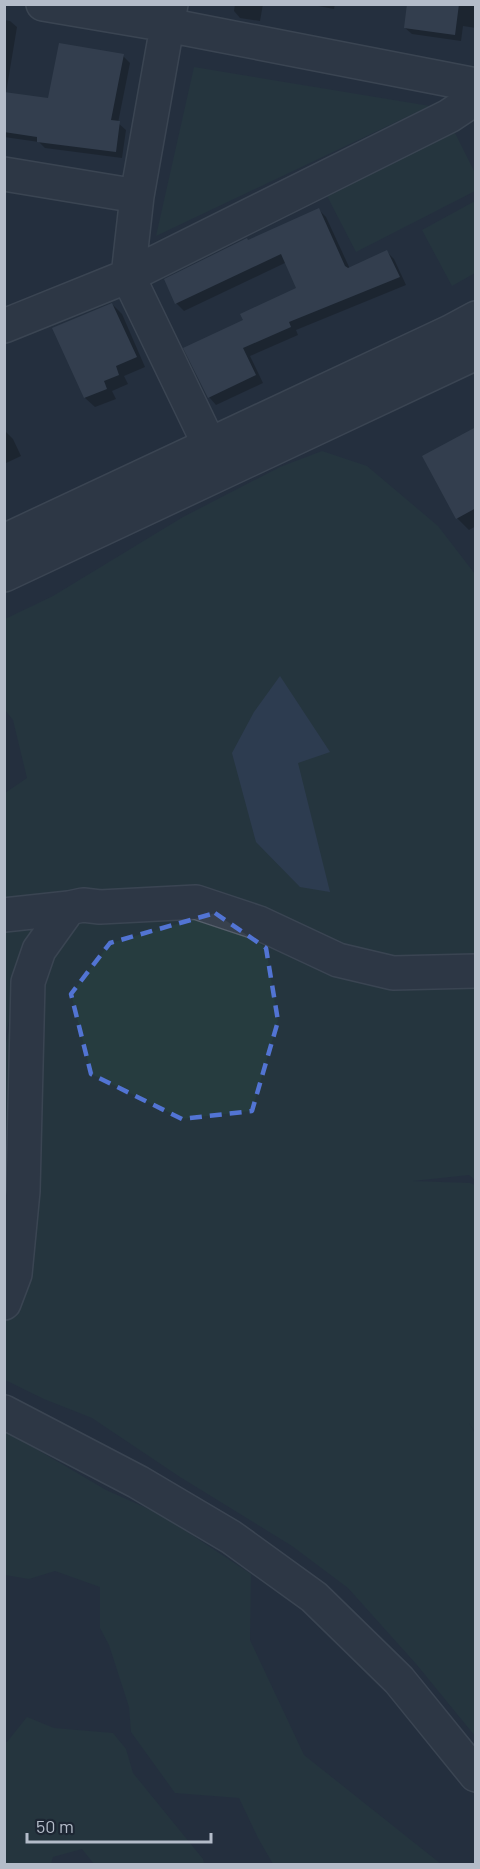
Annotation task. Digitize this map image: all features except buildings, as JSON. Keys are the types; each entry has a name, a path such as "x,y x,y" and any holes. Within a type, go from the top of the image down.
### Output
{"street":[{"path":"43,4 169,15 476,85"},
{"path":"169,15 136,196 128,276 209,444"},
{"path":"4,326 128,276 449,116 476,98"},
{"path":"4,174 136,196"},
{"path":"4,541 476,318"},
{"path":"4,575 476,353"},
{"path":"4,915 82,905 100,907 196,902 260,923 338,960 393,973 476,971"},
{"path":"4,1303 15,1274 23,1191 28,982 39,950 69,908"},
{"path":"4,1412 138,1482 231,1537 314,1597 399,1680 476,1775"}],"highlighted area":[{"path":"215,913 266,948 278,1021 252,1111 182,1119 91,1074 71,994 110,943"}],"green space":[{"path":"194,67 430,106 156,236"},
{"path":"452,127 475,173 475,191 356,252 325,192"},
{"path":"475,201 475,273 452,286 422,230"},
{"path":"322,451 367,466 438,526 475,574 475,1180 469,1175 413,1181 475,1185 475,1432 469,1423 476,1435 475,1736 417,1665 348,1588 292,1546 180,1477 92,1418 44,1399 5,1380 4,1052 27,949 5,1038 5,793 27,778 13,720 5,710 5,619 53,596 183,517 280,467"},
{"path":"4,1430 106,1490 160,1514 251,1574 250,1640 304,1755 441,1864 273,1864 239,1798 175,1793 131,1732 129,1707 109,1645 100,1628 100,1587 55,1571 29,1579 5,1575"},
{"path":"27,1717 54,1728 113,1733 126,1749 133,1773 203,1859 204,1864 94,1864 82,1849 53,1857 51,1864 5,1864 5,1742"}],"water":[{"path":"280,676 330,752 298,763 330,892 300,887 256,842 232,753 254,712"}]}
